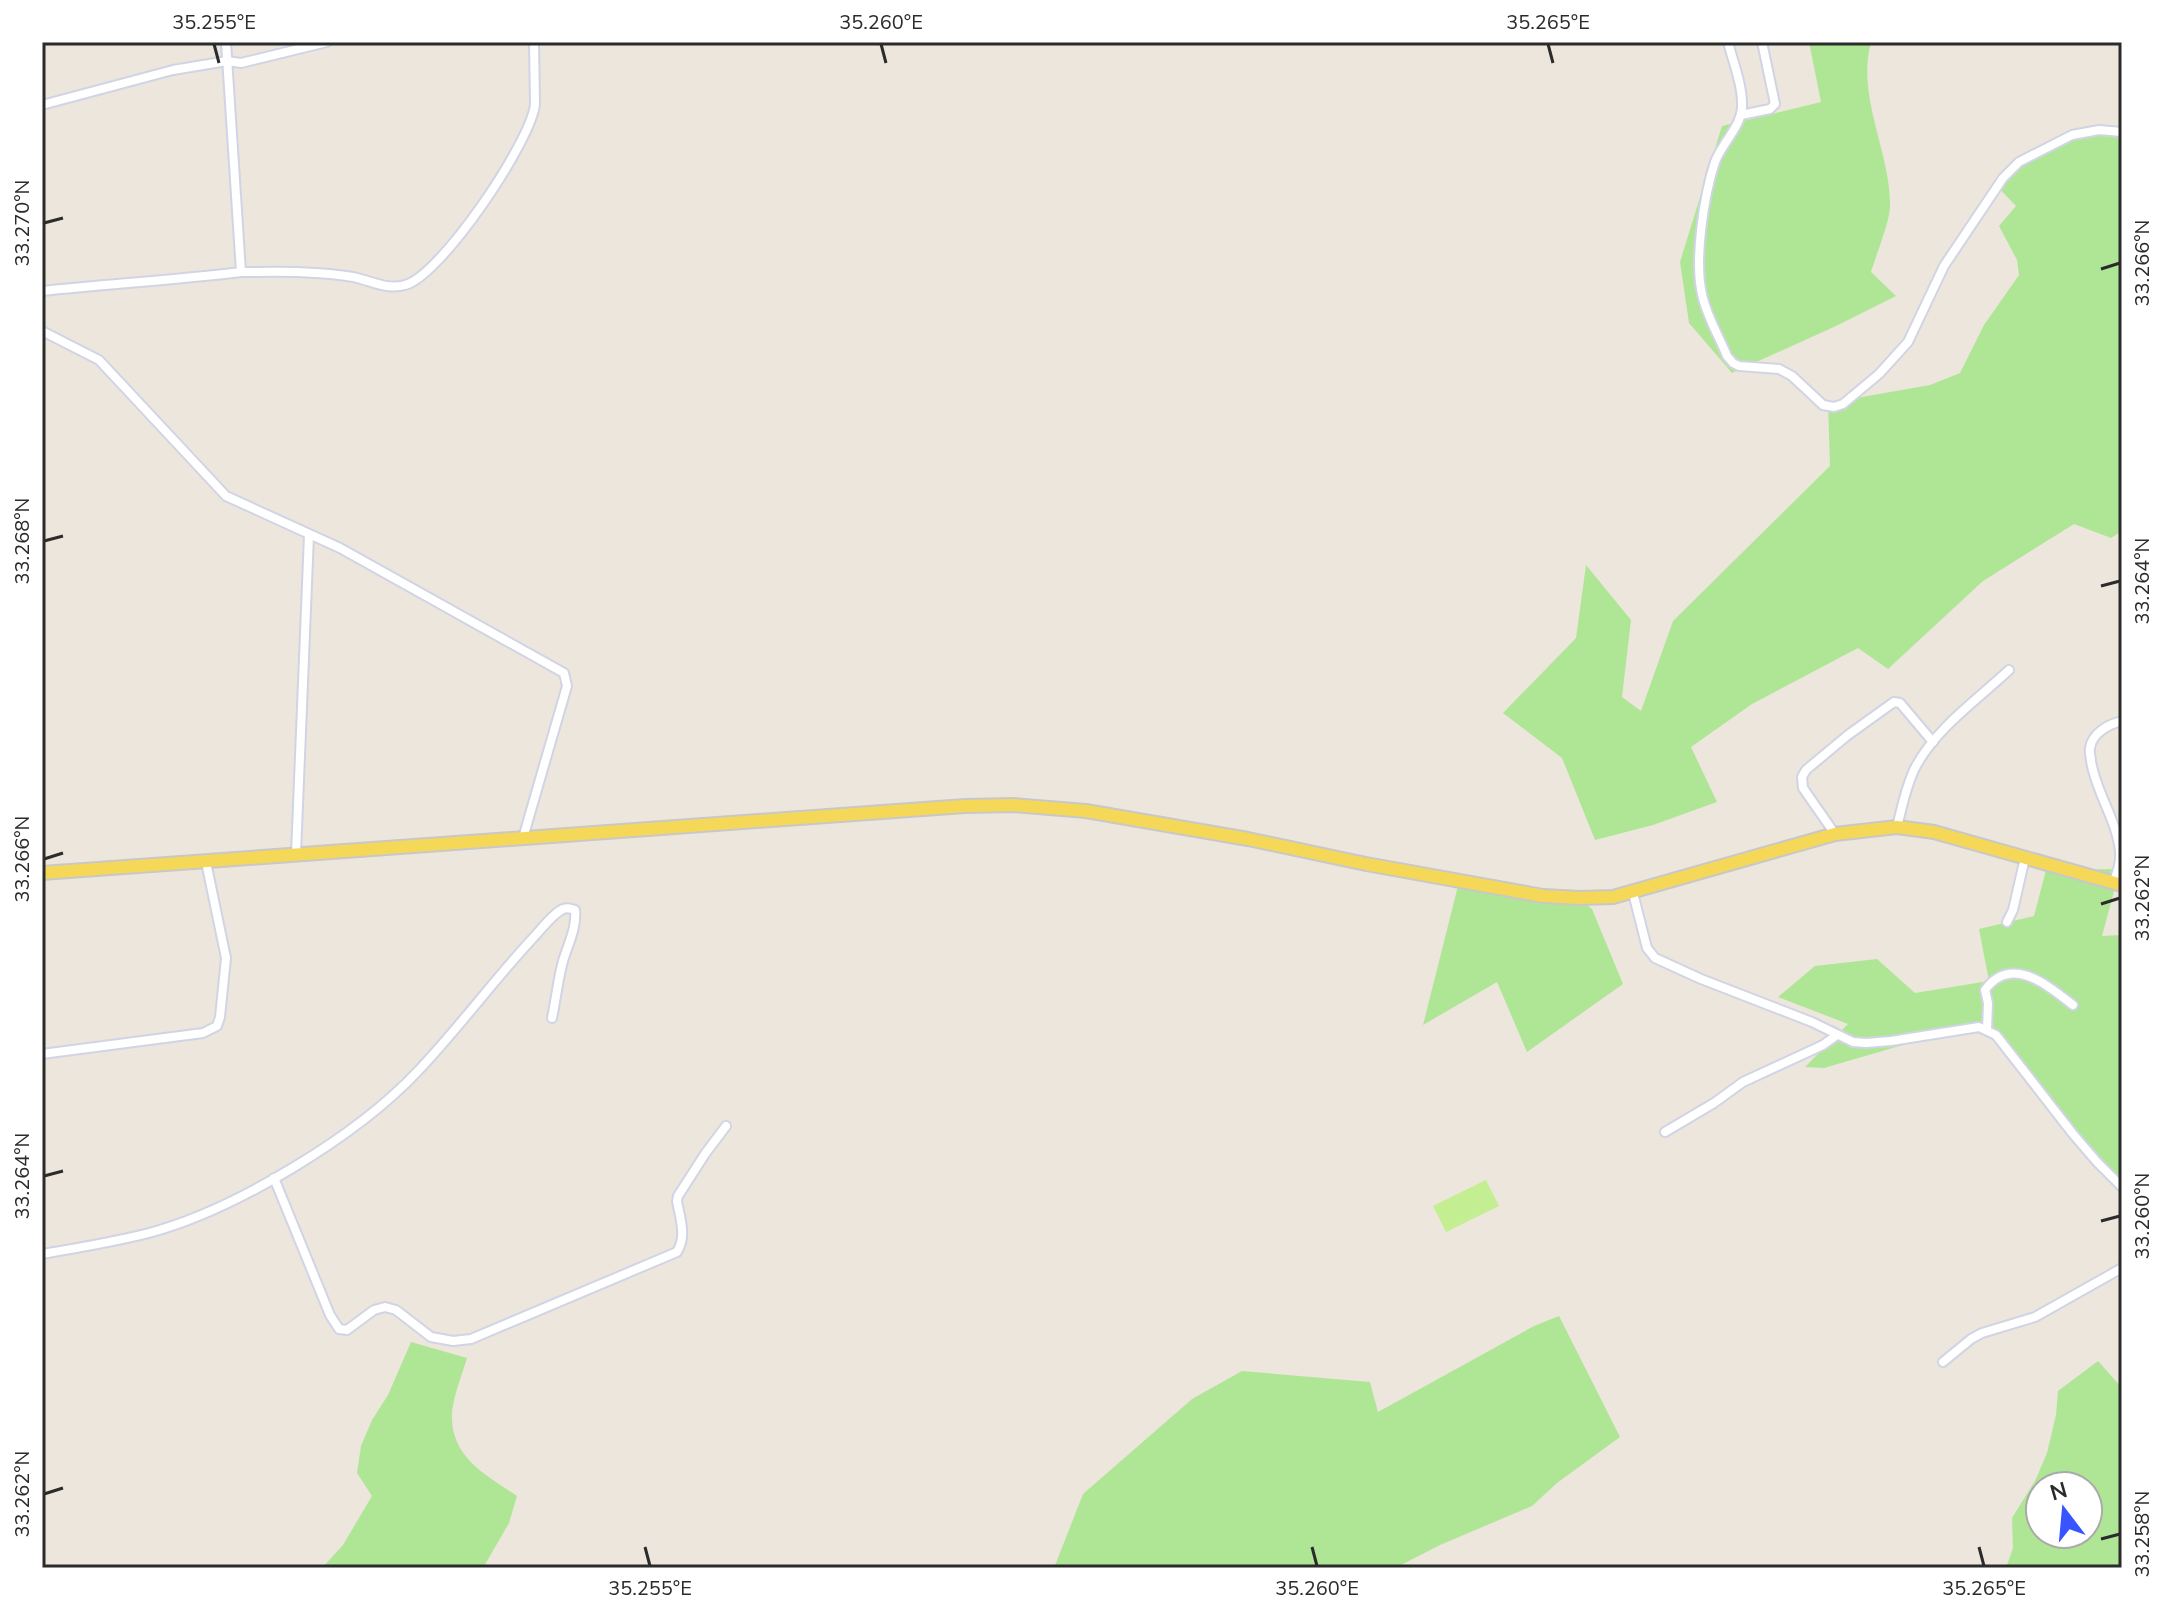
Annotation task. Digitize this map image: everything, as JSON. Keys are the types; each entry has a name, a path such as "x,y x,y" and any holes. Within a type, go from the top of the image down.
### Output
{"main road":[{"path":"42,873 965,806 1014,805 1086,811 1543,896 1613,897 1835,834 1897,827 1934,832 2117,884"}],"street":[{"path":"226,42 241,272"},
{"path":"42,105 173,70 227,61 241,63 327,42"},
{"path":"42,291 241,272 315,273 395,287 412,283 438,262 500,178 527,132 535,113 534,42"},
{"path":"1728,42 1742,94 1741,115 1720,149 1711,177 1698,255 1702,298 1727,356 1733,363 1779,369 1792,376 1823,405 1834,407 1843,404 1879,374 1908,342 1944,266 2003,178 2019,162 2072,135 2099,130 2122,132"},
{"path":"1741,115 1770,109 1775,104 1762,42"},
{"path":"42,331 99,360 226,496 340,548 564,673 567,686 523,838"},
{"path":"296,854 309,535"},
{"path":"1897,827 1908,785 1933,742 2009,670"},
{"path":"1835,834 1803,788 1802,777 1806,770 1894,702 1908,710 1933,742"},
{"path":"2117,884 2120,854 2093,770 2090,748 2101,731 2122,721"},
{"path":"2007,922 2013,910 2025,858"},
{"path":"42,1054 203,1033 217,1026 226,958 206,862"},
{"path":"1633,893 1647,948 1655,958 1853,1042 1926,1037 1979,1027 1996,1035 2073,1134 2122,1187"},
{"path":"42,1254 151,1232 197,1215 274,1178 331,1142 407,1083 524,948 555,916 571,908 576,916 552,1018"},
{"path":"1987,1030 1985,990 1992,980 2007,972 2022,973 2053,989 2073,1005"},
{"path":"1665,1132 1743,1082 1823,1045 1837,1035"},
{"path":"274,1178 330,1315 339,1329 347,1330 374,1310 385,1307 396,1310 431,1337 463,1341 677,1252 682,1230 678,1196 726,1126"},
{"path":"1943,1362 1982,1333 2035,1317 2122,1268"}],"green space":[{"path":"1809,42 1871,42 1868,84 1889,186 1890,207 1871,272 1896,296 1732,373 1689,323 1680,262 1722,126 1821,102"},
{"path":"2077,130 2115,132 2122,145 2122,531 2111,538 2074,524 1983,581 1888,669 1858,648 1752,704 1691,747 1717,802 1653,825 1595,840 1562,758 1503,713 1576,638 1586,565 1631,620 1622,697 1641,711 1673,621 1830,466 1828,403 1930,385 1960,373 1984,325 2019,275 2017,260 1999,226 2016,206 1994,183 2042,146"},
{"path":"2120,869 2102,936 2122,935 2122,1185 1985,1031 1972,1027 1951,1031 1824,1068 1805,1067 1848,1024 1778,997 1815,966 1877,959 1915,993 1989,981 1979,929 2034,916 2046,870"},
{"path":"1459,882 1582,901 1592,909 1623,984 1527,1052 1497,982 1423,1025"},
{"path":"1486,1180 1499,1206 1446,1232 1433,1206"},
{"path":"1559,1316 1620,1437 1557,1483 1532,1506 1440,1545 1395,1568 1054,1568 1083,1494 1192,1399 1242,1371 1370,1382 1378,1412 1534,1326"},
{"path":"411,1342 467,1358 453,1405 454,1433 458,1445 474,1465 517,1496 509,1523 483,1568 322,1568 343,1545 372,1496 357,1473 361,1446"},
{"path":"2098,1361 2122,1388 2122,1568 2006,1568 2013,1548 2012,1518 2024,1499 2024,1550 2104,1550 2104,1470 2040,1470 2056,1415 2058,1391"}]}
